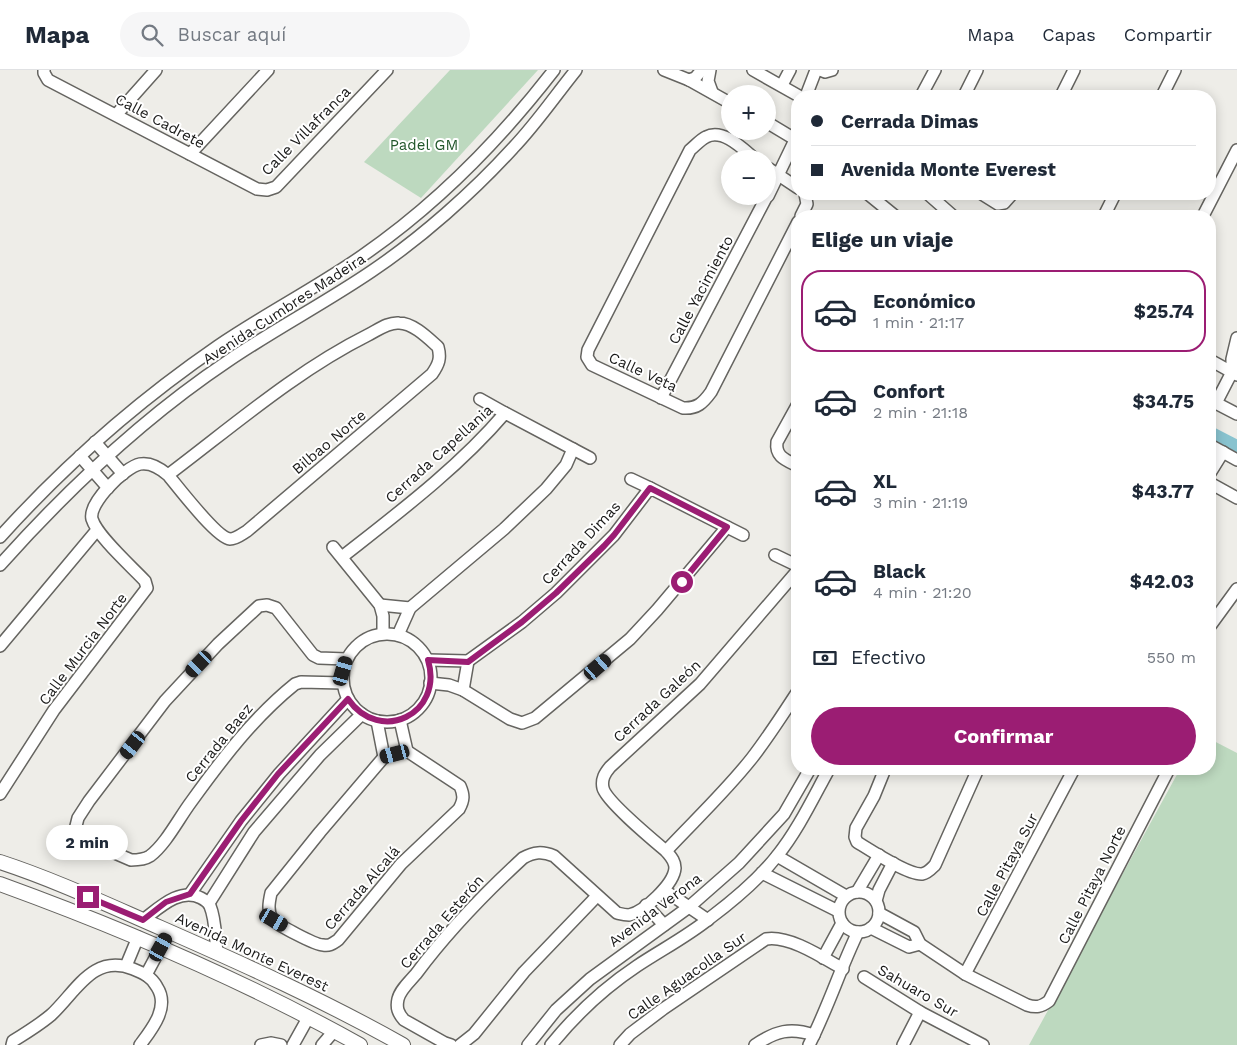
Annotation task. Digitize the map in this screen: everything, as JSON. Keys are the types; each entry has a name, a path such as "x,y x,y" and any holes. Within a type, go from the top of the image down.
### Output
{"main road":[{"name":"Avenida Monte Everest","path":"0,862 52,881 217,952 365,1024 403,1045"},
{"path":"0,884 161,947 240,983 360,1045"},
{"path":"161,947 170,932"},
{"path":"240,983 247,966"}],"street":[{"path":"116,115 156,70"},
{"path":"190,154 268,70"},
{"name":"Calle Villafranca","path":"267,190 276,187 386,70"},
{"name":"Avenida Cumbres Madeira","path":"0,537 28,506 117,422 218,346 362,256 414,217 464,172 536,93 554,70"},
{"name":"Avenida Cumbres Madeira","path":"0,565 40,520 92,470 170,404 228,361 371,272 424,232 514,148 576,70"},
{"path":"664,70 689,80 721,98"},
{"path":"689,80 695,78 702,70"},
{"path":"710,70 708,82 712,92"},
{"path":"753,70 791,91"},
{"path":"782,85 790,70"},
{"path":"809,90 818,70 825,72 832,70"},
{"path":"924,90 935,70"},
{"path":"967,90 977,70"},
{"path":"1064,90 1074,70"},
{"path":"1165,90 1175,70"},
{"name":"Calle Cadrete","path":"44,72 48,80 257,189 267,190"},
{"path":"776,128 791,137"},
{"name":"Calle Veta","path":"744,150 730,140 717,135 708,136 690,150 588,350 587,357 592,365 684,408 694,409 704,402 711,392 791,236"},
{"name":"Calle Yacimiento","path":"776,180 791,150"},
{"path":"1216,191 1237,150"},
{"path":"778,176 791,183"},
{"path":"875,200 887,210"},
{"path":"935,200 946,210"},
{"path":"990,200 998,204 1005,200"},
{"name":"Calle Yacimiento","path":"661,398 762,205"},
{"name":"Bilbao Norte","path":"400,323 409,325 438,347 440,354 438,366 432,374 247,531 235,538 224,538 218,534 168,475 294,380 351,343 389,324 400,323"},
{"path":"1216,398 1235,373 1233,348 1237,338"},
{"path":"1216,363 1235,373"},
{"path":"480,399 505,413"},
{"path":"1216,403 1236,411"},
{"name":"Cerrada Capellania","path":"342,558 484,437 505,413 590,458"},
{"path":"791,417 777,442 776,449 779,456 791,462"},
{"path":"95,442 123,474"},
{"path":"1216,448 1237,460"},
{"path":"398,635 410,608 504,530 566,466 573,449"},
{"path":"1216,463 1223,452"},
{"path":"80,456 108,488"},
{"path":"0,646 97,530 92,518 92,509 108,488 123,474 133,467 142,464 161,468 168,475"},
{"path":"631,479 743,535"},
{"path":"1216,486 1237,498"},
{"name":"Cerrada Dimas","path":"468,662 522,622 563,587 614,535 650,488"},
{"path":"430,683 449,685 464,690 510,719 522,723 535,718 630,639 658,610 727,527"},
{"name":"Calle Murcia Norte","path":"0,794 54,710 147,588 145,581 97,530"},
{"path":"333,547 380,604 383,616 383,633"},
{"path":"775,555 791,563"},
{"name":"Cerrada Galeón","path":"664,890 673,878 674,861 666,851 606,795 602,782 604,774 610,766 700,684 791,578"},
{"path":"1216,618 1237,589"},
{"path":"380,604 410,608"},
{"name":"Cerrada Baez","path":"343,683 300,682 288,690 267,709 226,754 150,856 140,860 125,858 80,838 75,830 75,823 88,801 165,701 218,644 259,606 267,605 276,608 313,655 319,658 346,659"},
{"path":"383,633 398,635 410,640 428,660 431,675 427,695 420,706 400,720 376,721 362,714 348,699 343,683 346,659 355,646 368,637 383,633"},
{"path":"428,660 468,662 464,690"},
{"path":"143,920 166,902 190,894 241,821 278,774 348,699"},
{"path":"666,851 722,794 752,758 791,702"},
{"path":"208,903 254,832 320,755 362,714"},
{"path":"376,721 384,757 407,750 400,720"},
{"name":"Cerrada Alcalá","path":"384,757 271,893 269,911 274,920 313,943 331,945 338,940 401,864 459,809 463,801 460,786 407,750"},
{"name":"Avenida Verona","path":"528,1045 556,1010 590,978 689,907 739,863 784,814 807,775"},
{"path":"551,1045 568,1024 601,992 636,966 708,920 762,873 777,856 794,831 826,775"},
{"path":"883,775 856,828 854,837 857,842 893,863 922,874 929,871 935,865 975,775"},
{"name":"Calle Pitaya Sur","path":"965,974 1071,775"},
{"name":"Calle Pitaya Norte","path":"965,974 1027,1006 1035,1008 1049,1001 1166,775"},
{"name":"Cerrada Esterón","path":"451,1045 404,1020 399,1014 397,1007 398,997 434,949 474,904 523,858 532,853 543,852 554,856 617,913 626,916 646,905 664,890"},
{"path":"879,855 852,894 839,905 838,911 842,923 852,931 858,932 871,928 878,919 879,890 893,863"},
{"path":"777,856 852,894 868,894 878,907 914,932 920,944 965,974"},
{"path":"762,873 838,911"},
{"path":"664,890 708,920"},
{"path":"190,894 208,903 213,915 217,952"},
{"path":"460,1045 474,1034 524,972 597,896"},
{"path":"646,905 664,925"},
{"path":"842,923 823,958 842,969"},
{"path":"871,928 909,947 920,944"},
{"path":"755,1045 778,1032 787,1030 798,1030 812,1040 858,932"},
{"path":"126,966 138,937"},
{"name":"Calle Aguacolla Sur","path":"620,1045 630,1034 663,1009 766,939 786,940 823,958"},
{"path":"146,975 161,947"},
{"path":"12,1045 14,1041 51,1014 88,975 97,969 108,966 126,966 146,975 158,988 162,998 161,1009 140,1045"},
{"name":"Sahuaro Sur","path":"864,977 920,1012 983,1045"},
{"path":"903,1045 920,1012"},
{"path":"293,1045 308,1018"},
{"path":"322,1045 334,1031"}],"green space":[{"name":"Padel GM","path":"450,70 538,70 421,198 364,162"},
{"path":"1216,742 1237,753 1237,1045 1029,1045 1177,775 1216,775"}],"waterway":[{"path":"1216,435 1237,446"}],"route":[{"path":"88,897 143,920 166,902 190,894 241,821 278,774 348,699 362,714 376,721 400,720 411,714 420,706 427,695 431,675 428,660 468,662 522,622 556,593 604,546 650,488 727,527 682,582"}]}
